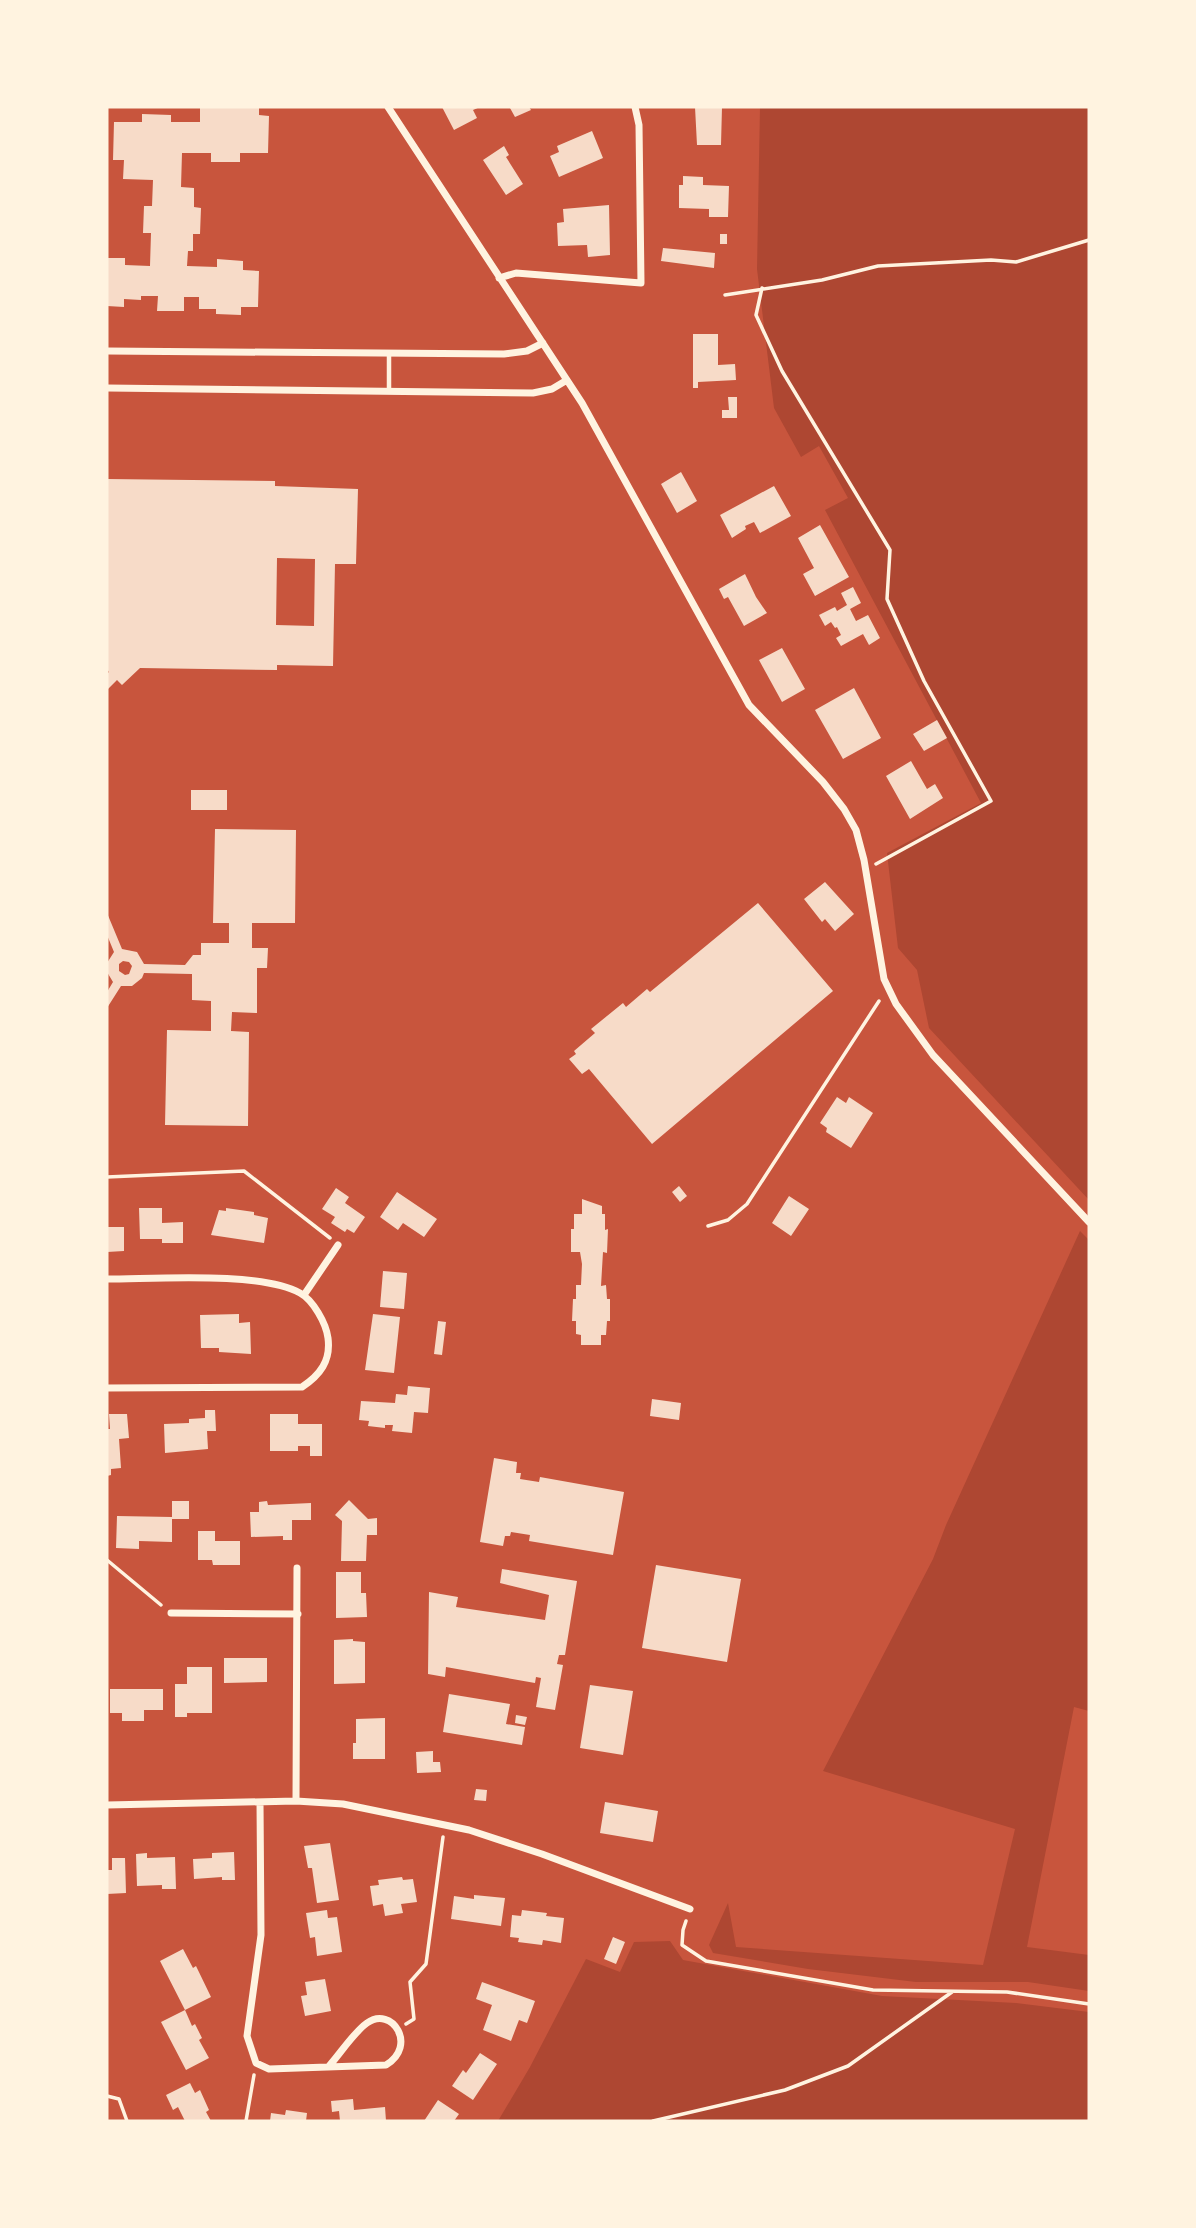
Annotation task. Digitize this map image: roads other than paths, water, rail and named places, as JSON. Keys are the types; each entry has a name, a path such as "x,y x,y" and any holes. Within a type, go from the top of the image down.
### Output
{"street":[{"path":"387,107 589,415 749,705 823,782 856,830 880,960 896,1004 933,1055 1089,1222"},
{"path":"499,278 516,273 641,283 639,124 635,107"},
{"path":"107,351 504,354 527,351 543,342"},
{"path":"107,388 533,393 552,389 567,380"},
{"path":"304,1295 338,1245"},
{"path":"107,1279 239,1279 284,1286 304,1295 322,1320 328,1339 327,1359 318,1377 302,1387 107,1388"},
{"path":"296,1801 297,1568"},
{"path":"171,1613 298,1614"},
{"path":"107,1805 296,1801 343,1804 469,1830 690,1909"},
{"path":"260,1802 261,1935 247,2036 256,2063 269,2069 386,2065 400,2053 402,2042 398,2029 390,2021 377,2019 366,2023 329,2066"}],"lane":[{"path":"389,354 389,392"}]}
